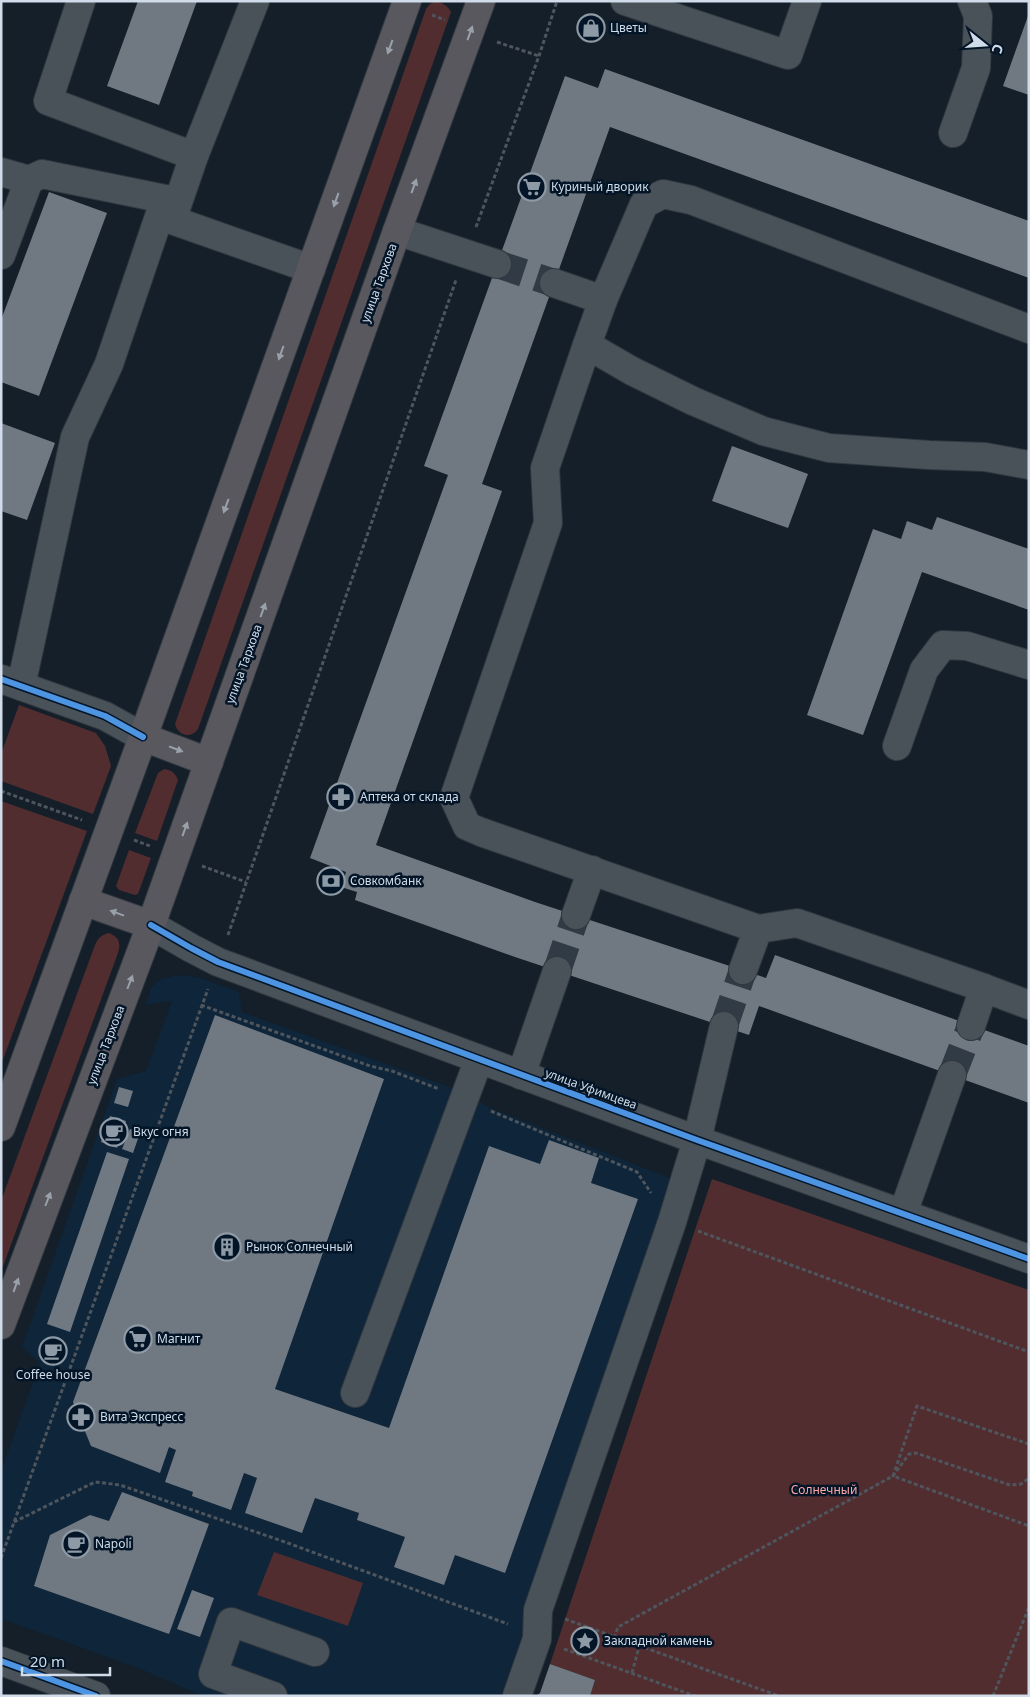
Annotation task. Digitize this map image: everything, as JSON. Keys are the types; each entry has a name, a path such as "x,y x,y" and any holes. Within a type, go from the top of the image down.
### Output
{"main road":[{"name":"улица Тархова","path":"1,1326 151,925 397,231 481,1"},
{"path":"1,1127 311,269 417,7"},
{"path":"143,737 209,762"},
{"path":"83,901 151,925"}],"street":[{"path":"81,1 48,101 194,156"},
{"path":"143,737 105,716 11,682 75,437 109,364 169,210 194,156 255,1"},
{"path":"625,1 788,55 807,1"},
{"path":"953,133 976,68 978,16 972,1"},
{"path":"1,172 29,180 42,174 169,210 311,269"},
{"path":"1,255 29,180"},
{"path":"1029,329 690,200 662,194 644,204 603,300 545,468 548,523 454,798 467,826 481,832 758,929 797,923 1029,1005"},
{"path":"397,231 497,264"},
{"path":"554,283 603,300"},
{"path":"587,345 641,376 763,432 830,448 985,457 1029,465"},
{"path":"897,746 924,670 943,645 967,646 1029,665"},
{"path":"576,915 592,870"},
{"name":"улица Уфимцева","path":"151,925 218,962 697,1140 1029,1259"},
{"path":"743,970 758,929"},
{"path":"521,1075 557,971"},
{"path":"971,1026 984,988"},
{"path":"517,1696 537,1639 538,1610 672,1222 697,1140 724,1026"},
{"path":"355,1393 478,1059"},
{"path":"902,1213 952,1076"},
{"path":"272,1696 213,1674 232,1622 315,1652"},
{"path":"1,1661 96,1696"}],"path":[{"path":"473,235 539,56 557,1"},
{"path":"417,7 446,20"},
{"path":"494,41 539,56"},
{"path":"227,936 457,276"},
{"path":"1,791 87,822"},
{"path":"130,838 155,848"},
{"path":"200,865 246,882"},
{"path":"1,1558 211,981"},
{"path":"672,1222 1029,1352"},
{"path":"892,1476 917,1406 1029,1444"},
{"path":"614,1638 618,1627 892,1476 909,1454 916,1454 1010,1485 1021,1484 1029,1478"},
{"path":"892,1476 1029,1526"},
{"path":"14,1522 95,1482 120,1485 286,1542 503,1621 537,1639 695,1696"},
{"path":"993,1696 1029,1607"},
{"path":"538,1610 779,1696"},
{"path":"632,1673 639,1646"}],"shaded area":[{"path":"178,975 197,977 239,992 242,1012 455,1089 493,1109 680,1182 501,1696 203,1696 138,1668 5,1620 1,1622 1,1471 40,1363 22,1347 117,1079 146,1071 172,1001 145,1005 152,986 161,979"}],"green space":[{"path":"434,2 444,4 451,12 198,729 192,734 185,735 179,731 175,724 426,9"},
{"path":"19,705 96,733 105,746 111,766 93,814 1,781 1,754"},
{"path":"164,769 173,772 178,780 157,841 135,833 158,773"},
{"path":"1,801 87,831 1,1065"},
{"path":"129,850 151,858 138,894 135,895 119,890 116,886"},
{"path":"109,933 115,936 118,941 118,953 1,1272 1,1201 97,940"},
{"name":"Солнечный","path":"712,1179 1029,1290 1029,1696 590,1696 595,1680 550,1664"},
{"path":"274,1552 363,1583 348,1626 257,1595"}],"building":[{"path":"138,1 197,1 159,105 107,86"},
{"path":"1029,16 1029,95 1003,86"},
{"path":"605,69 1029,221 1029,278 610,127 482,484 502,491 376,845 535,902 766,978 775,955 1029,1046 1029,1103 759,1006 749,1035 515,957 355,900 357,892 341,887 346,872 310,858 448,475 424,466 565,76 598,88"},
{"path":"49,192 107,213 39,396 1,382 1,320"},
{"path":"1,423 55,443 27,520 1,511"},
{"path":"732,446 808,474 788,528 712,501"},
{"path":"937,517 1029,549 1029,610 922,572 863,735 807,715 873,529 901,539 907,521 932,530"},
{"path":"215,1015 384,1079 275,1389 389,1428 489,1146 540,1164 549,1140 599,1158 591,1183 638,1199 505,1573 455,1555 444,1585 394,1567 405,1537 357,1520 359,1513 315,1498 302,1533 245,1513 257,1478 244,1473 231,1510 192,1496 193,1492 165,1482 176,1450 169,1447 160,1473 91,1446 73,1402"},
{"path":"119,1087 133,1091 128,1107 114,1103"},
{"name":"Вкус огня","path":"110,1116 126,1121 117,1148 101,1142"},
{"path":"130,1129 140,1133 133,1153 122,1149"},
{"path":"107,1152 129,1159 70,1332 47,1324"},
{"name":"Coffee house","path":"49,1340 64,1345 57,1362 43,1357"},
{"path":"122,1492 209,1524 169,1634 34,1586 50,1535 90,1515 109,1521"},
{"path":"192,1590 214,1598 200,1637 177,1629"},
{"path":"550,1664 595,1680 590,1696 536,1696 540,1693"}],"tunnel":[{"path":"497,264 554,283"},
{"path":"557,971 576,915"},
{"path":"724,1026 743,970"},
{"path":"952,1075 971,1026"}],"cycle path":[{"path":"1,679 105,716 143,737"},
{"path":"151,925 218,962 697,1140 1029,1259"},
{"path":"1,1661 96,1696"}],"place":[{"name":"Цветы","path":"591,28"},
{"name":"Куриный дворик","path":"532,187"},
{"name":"Аптека от склада","path":"341,797"},
{"name":"Совкомбанк","path":"331,881"},
{"name":"Вкус огня","path":"114,1132"},
{"name":"Рынок Солнечный","path":"227,1247"},
{"name":"Магнит","path":"138,1339"},
{"name":"Coffee house","path":"53,1351"},
{"name":"Вита Экспресс","path":"81,1417"},
{"name":"Napoli","path":"76,1544"},
{"name":"Закладной камень","path":"585,1641"}]}
